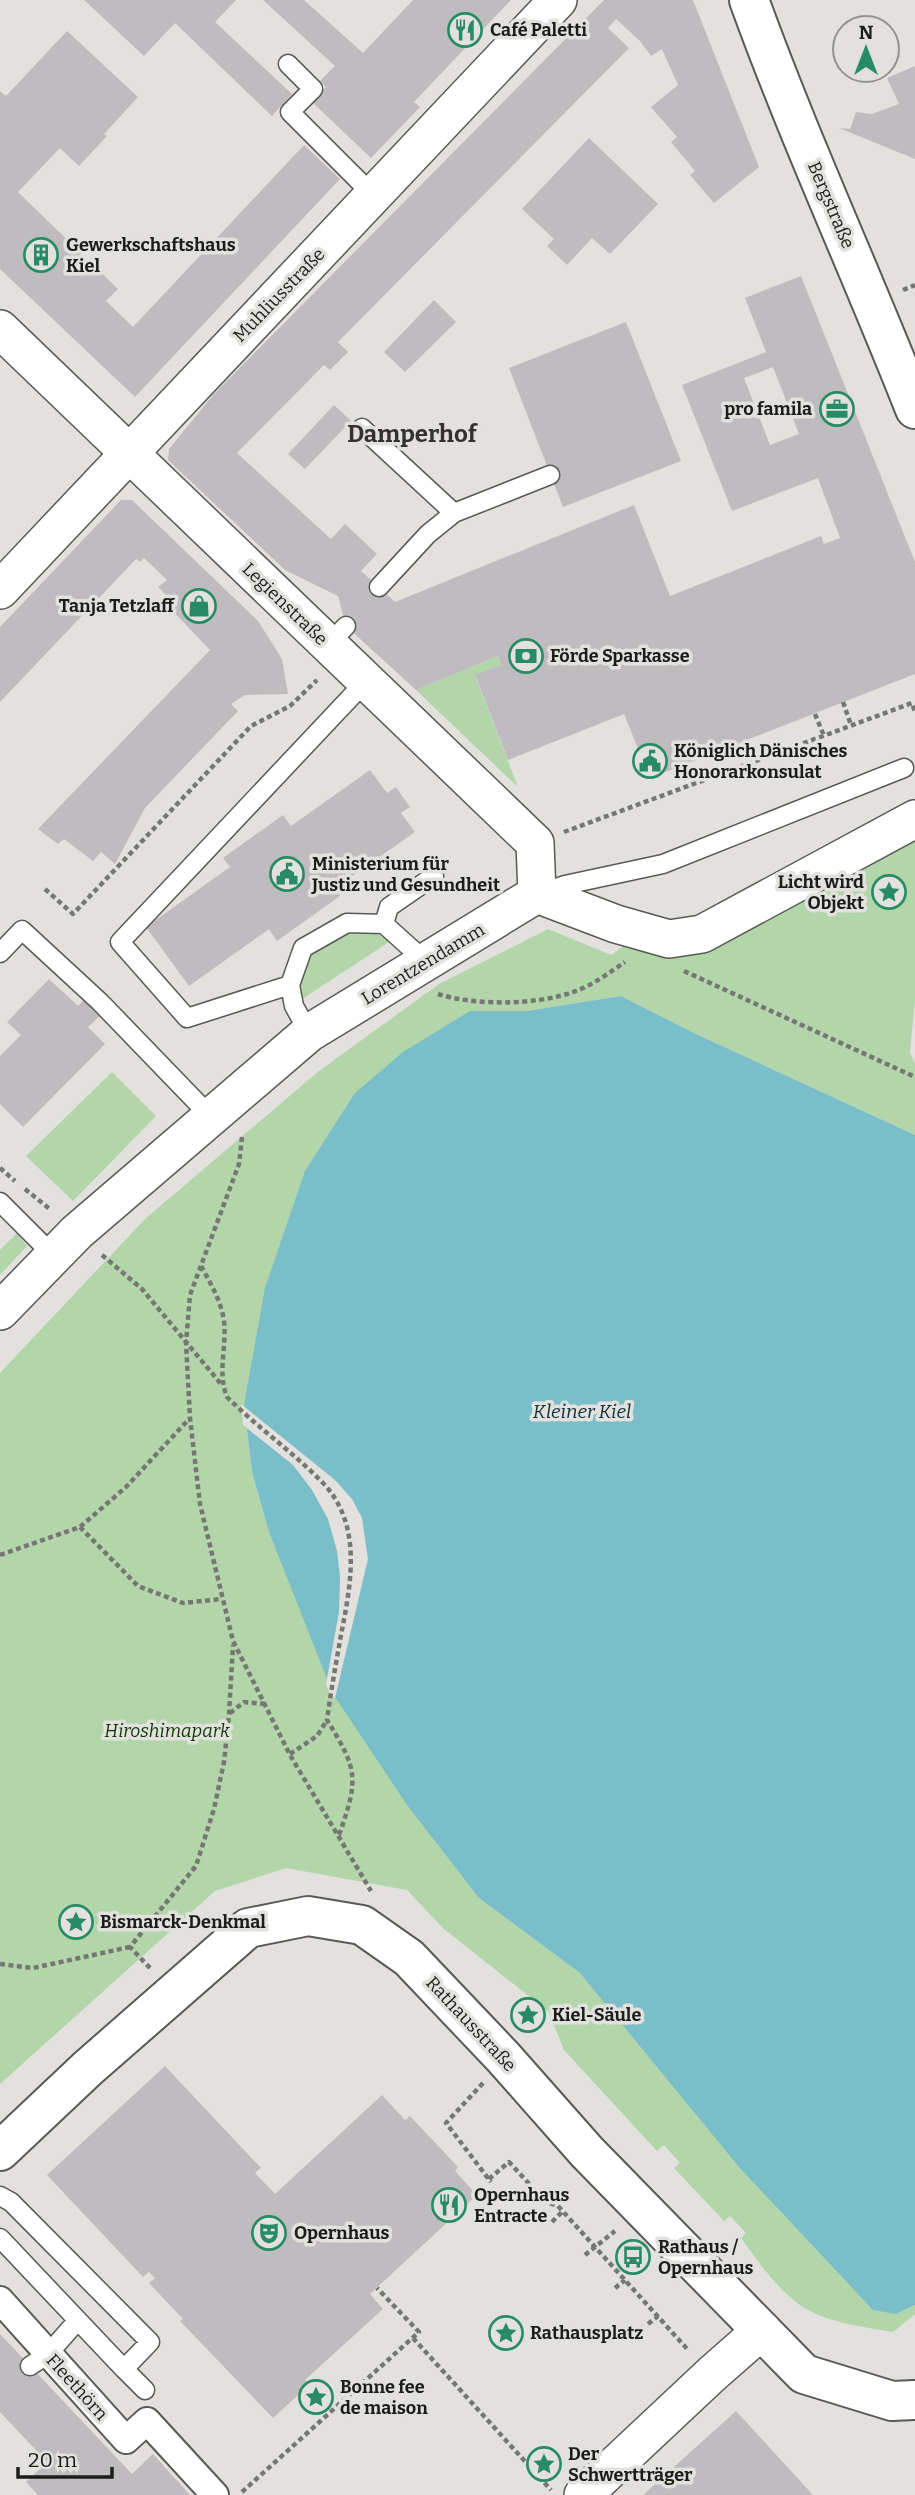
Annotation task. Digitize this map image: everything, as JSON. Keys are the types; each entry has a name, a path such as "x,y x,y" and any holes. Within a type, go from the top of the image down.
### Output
{"street":[{"name":"Muhliusstraße","path":"0,590 558,0"},
{"name":"Bergstraße","path":"749,0 780,85 915,409"},
{"name":"Legienstraße","path":"0,329 128,453 337,635 366,681 535,843"},
{"path":"535,843 537,894 669,939 702,934 915,819"},
{"name":"Lorentzendamm","path":"0,1311 65,1243 227,1124 309,1033 429,977 537,894"},
{"name":"Rathausstraße","path":"0,2151 88,2068 248,1928 308,1916 362,1925 409,1958 503,2057 587,2152 804,2374 892,2401 915,2400"},
{"name":"Fleethörn","path":"0,2300 39,2360 126,2440 147,2421 215,2495"},
{"path":"567,2493 762,2330"}],"lane":[{"path":"288,64 313,89 290,112 374,196"},
{"path":"362,428 454,513"},
{"path":"379,587 428,534 454,513 550,475"},
{"path":"290,985 187,1018 120,942 366,681"},
{"path":"537,894 565,885 663,864 904,768"},
{"path":"384,924 389,907 434,876"},
{"path":"309,1033 294,1006 290,985 303,948 346,923 384,924 429,977"},
{"path":"0,953 22,930 227,1124"},
{"path":"0,1202 65,1243"},
{"path":"0,2196 11,2202 150,2342 124,2369"},
{"path":"0,2238 145,2390"},
{"path":"39,2360 78,2320"}],"path":[{"path":"843,702 851,725"},
{"path":"535,843 913,702 915,712"},
{"path":"46,889 73,914 251,726 290,706"},
{"path":"815,714 824,736"},
{"path":"678,969 915,1077"},
{"path":"429,977 442,996 502,1003 548,1000 576,992 612,971"},
{"path":"227,1124 239,1164 190,1295 186,1343 190,1418 200,1504 233,1642 290,1755 377,1902"},
{"path":"0,1168 65,1243 142,1289 222,1385 227,1397 324,1484 341,1508 348,1531 351,1558 349,1594 327,1720 317,1736 290,1755"},
{"path":"201,1265 216,1293 224,1322 222,1385"},
{"path":"0,1555 79,1527 126,1487 190,1418"},
{"path":"79,1527 138,1586 183,1603 222,1599"},
{"path":"0,1964 33,1968 130,1947 196,1866 214,1809 224,1762 233,1642"},
{"path":"229,1714 244,1702 265,1704"},
{"path":"327,1720 346,1752 355,1783 339,1836"},
{"path":"130,1947 174,1994"},
{"path":"474,2094 446,2123 490,2180 509,2162 546,2202 563,2211 684,2344"},
{"path":"552,2221 563,2211"},
{"path":"585,2255 605,2239"},
{"path":"615,2288 625,2280"},
{"path":"239,2495 419,2332 377,2288"},
{"path":"648,2324 658,2316"},
{"path":"413,2338 567,2493"}],"green space":[{"path":"498,656 501,665 475,676 518,787 416,690"},
{"name":"Hiroshimapark","path":"915,824 915,1000 910,1052 915,1064 915,1135 694,1033 621,996 527,1011 470,1011 244,1405 252,1472 269,1532 479,1898 580,1973 896,2314 915,2305 915,2314 893,2332 828,2319 798,2304 771,2278 741,2238 746,2233 730,2216 724,2221 674,2168 680,2163 664,2145 657,2151 564,2050 549,2012 444,1929 407,1890 286,1868 215,1891 0,2084 0,1373 145,1219 319,1071 439,984 548,929 611,955 648,929 684,954"},
{"path":"363,930 373,930 389,942 299,1001 299,978 316,951 333,939"},
{"path":"112,1072 156,1116 73,1201 26,1156"},
{"path":"17,1233 27,1246 0,1275 0,1250"}],"water":[{"name":"Kleiner Kiel","path":"621,996 694,1033 915,1135 915,2305 896,2314 873,2310 739,2167 580,1973 479,1898 407,1805 333,1694 269,1532 252,1472 244,1405 265,1288 305,1171 355,1093 403,1052 470,1011 527,1011"}],"pier":[{"path":"241,1404 335,1480 352,1499 362,1518 368,1559 335,1698 331,1697 326,1684 339,1612 340,1577 337,1551 328,1519 312,1490 293,1465 243,1425"}],"building":[{"path":"84,0 236,0 215,22 292,94 272,116 175,23 144,56"},
{"path":"263,0 304,0 363,53 413,0 511,0 414,102 420,107 371,158 312,102 326,87 320,81 335,66"},
{"path":"604,0 693,0 759,167 714,203 690,175 695,171 671,142 677,137 651,107 678,85 662,49 651,56 640,41 616,19 608,28 629,48 338,342 348,352 330,370 324,365 237,453 331,539 345,524 377,554 361,571 395,602 634,505 670,596 821,536 824,544 840,538 818,478 732,511 682,385 766,352 745,298 801,276 915,562 915,674 650,778 624,714 508,760 475,675 501,665 498,656 416,690 346,626 338,596 285,570 168,460 169,449 214,394","holes":["773,367 799,434 770,445 744,378"]},
{"path":"67,31 138,97 79,166 60,148 18,192 118,289 106,301 133,327 304,145 340,179 135,397 0,269 0,91 6,96"},
{"path":"915,66 915,159 839,128 850,129 856,112 872,114 899,104 890,84 901,84 901,72"},
{"path":"589,138 658,204 610,254 592,238 567,265 547,246 554,239 522,209"},
{"path":"434,300 456,322 405,372 384,352"},
{"path":"626,322 681,461 563,507 509,368"},
{"path":"334,405 351,421 305,469 288,454"},
{"path":"121,500 132,500 258,621 282,659 288,694 245,695 231,704 238,711 145,808 115,864 101,852 93,861 64,839 58,844 38,829 210,650 166,604 170,599 158,587 167,580 144,558 140,562 136,559 0,702 0,627"},
{"name":"Ministerium für Justiz und Gesundheit","path":"370,770 387,793 396,787 410,807 401,813 415,832 335,888 340,896 277,941 269,929 189,986 146,927 230,867 223,858 283,815 291,826"},
{"path":"49,979 78,1006 86,998 102,1014 88,1027 105,1044 23,1127 0,1104 0,1056 21,1035 7,1022"},
{"name":"Opernhaus","path":"165,2066 261,2168 255,2173 275,2194 382,2095 405,2120 410,2116 458,2167 455,2171 477,2195 370,2294 383,2309 305,2380 309,2385 273,2418 180,2321 183,2319 149,2283 155,2278 149,2272 143,2277 47,2175"},
{"path":"0,2334 132,2474 153,2454 190,2495 38,2495 26,2482 47,2462 0,2412"},
{"path":"736,2411 813,2495 643,2495"}],"place":[{"name":"Café Paletti","path":"465,30"},
{"name":"Gewerkschaftshaus Kiel","path":"41,255"},
{"name":"pro famila","path":"837,409"},
{"name":"Tanja Tetzlaff","path":"199,606"},
{"name":"Förde Sparkasse","path":"526,656"},
{"name":"Königlich Dänisches Honorarkonsulat","path":"650,761"},
{"name":"Ministerium für Justiz und Gesundheit","path":"287,874"},
{"name":"Licht wird Objekt","path":"889,892"},
{"name":"Bismarck-Denkmal","path":"76,1922"},
{"name":"Kiel-Säule","path":"528,2015"},
{"name":"Opernhaus Entracte","path":"449,2205"},
{"name":"Opernhaus","path":"269,2233"},
{"name":"Rathaus / Opernhaus","path":"633,2257"},
{"name":"Rathausplatz","path":"506,2333"},
{"name":"Bonne fee de maison","path":"316,2397"},
{"name":"Der Schwertträger","path":"544,2464"}],"district":[{"name":"Damperhof","path":"412,434"}]}
